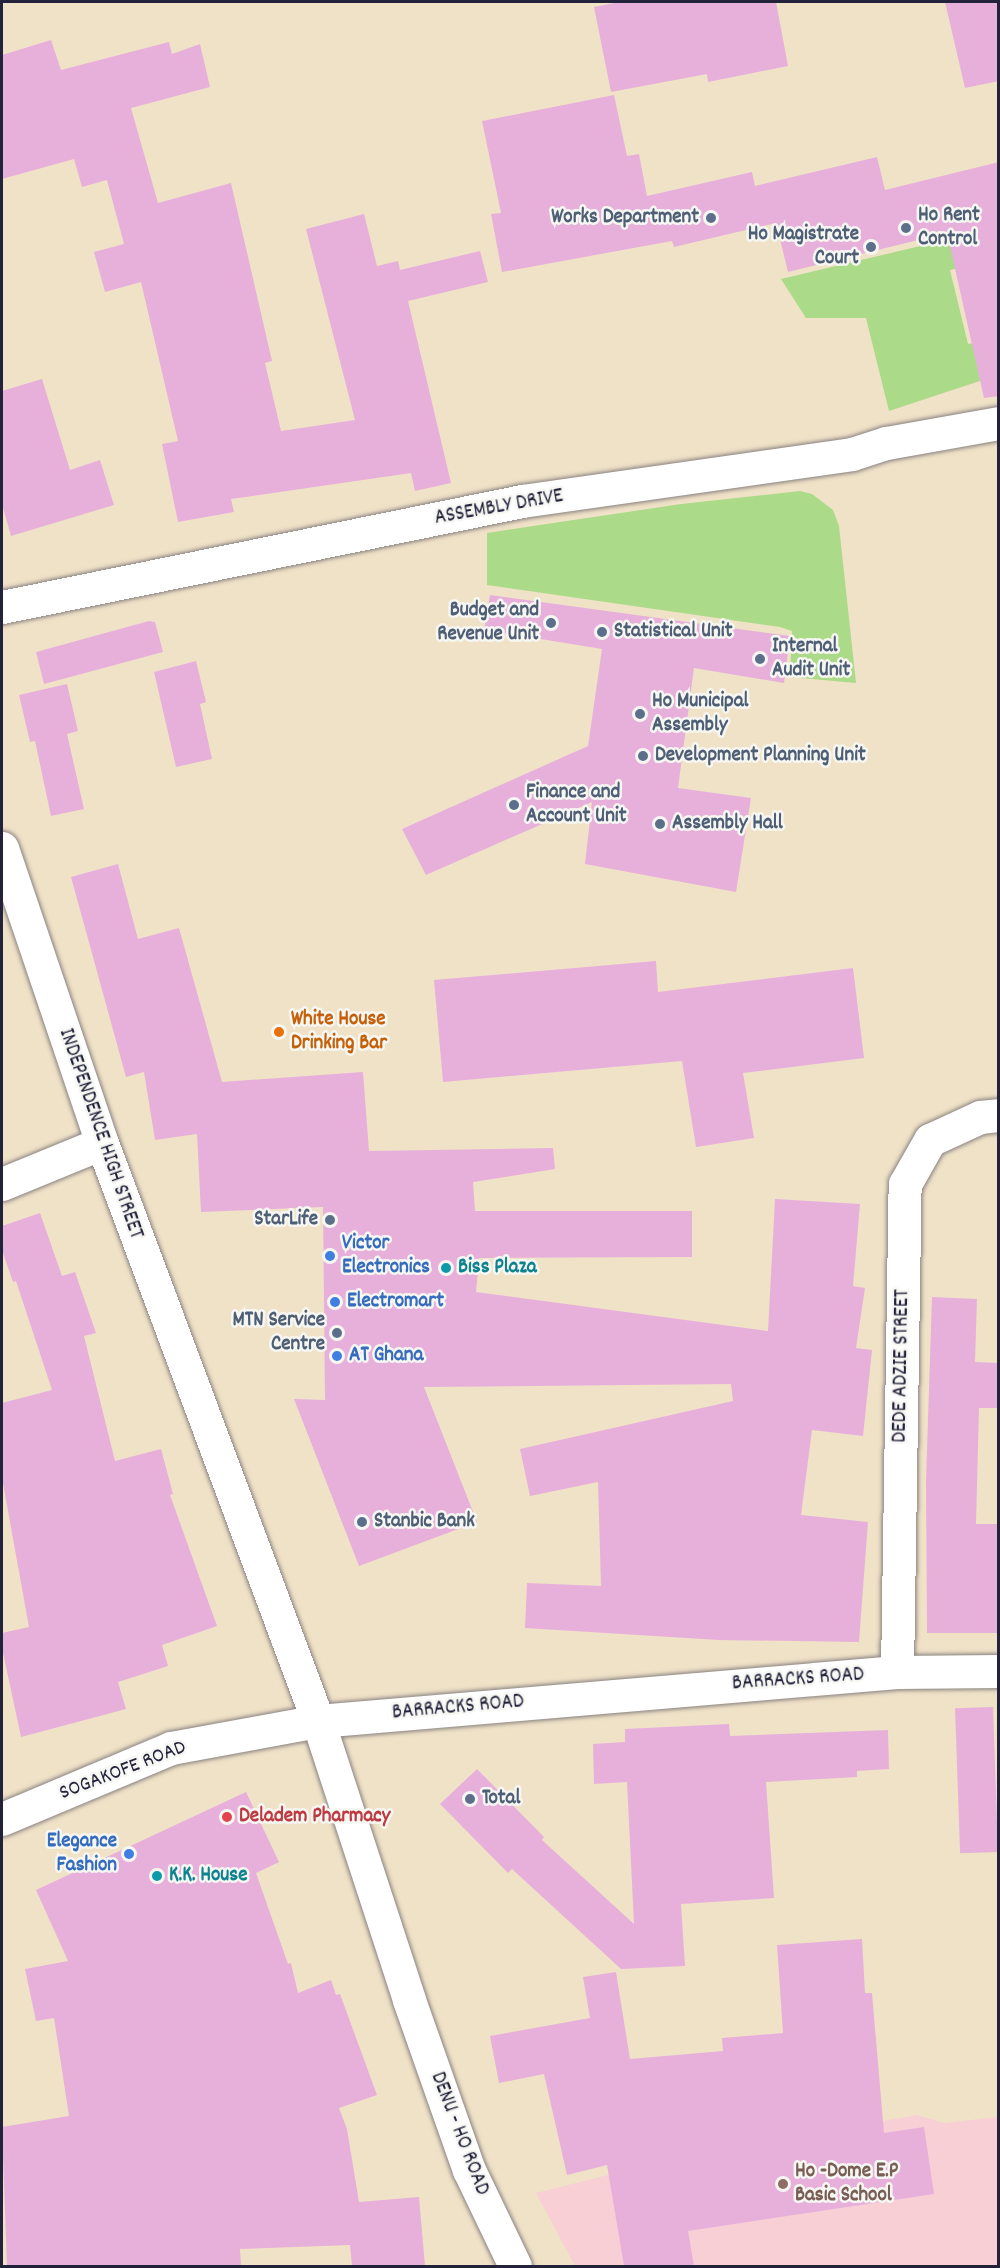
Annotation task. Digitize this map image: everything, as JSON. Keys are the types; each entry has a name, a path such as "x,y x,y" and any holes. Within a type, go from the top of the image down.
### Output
{"street":[{"name":"ASSEMBLY DRIVE","path":"2,607 522,501 852,454 886,443 999,423"},
{"name":"INDEPENDENCE HIGH STREET","path":"2,848 102,1143 318,1721"},
{"name":"DEDE ADZIE STREET","path":"897,1672 905,1184 930,1140 980,1117 999,1115"},
{"path":"2,1184 102,1143"},
{"name":"BARRACKS ROAD","path":"318,1721 598,1695 897,1672 999,1671"},
{"name":"SOGAKOFE ROAD","path":"2,1820 171,1748 318,1721"},
{"name":"DENU - HO ROAD","path":"318,1721 409,2000 470,2170 514,2266"}],"shaded area":[{"name":"Ho -Dome E.P Basic School","path":"917,2115 944,2123 998,2117 998,2266 575,2266 536,2193 684,2156"}],"green space":[{"path":"971,234 998,259 950,270 968,344 998,338 998,375 889,411 866,318 806,318 781,279"},
{"path":"800,491 812,494 833,510 839,526 856,683 790,677 792,631 780,627 487,585 487,533 681,504"}],"building":[{"path":"620,2 776,2 788,66 708,82 707,74 611,92 594,7"},
{"path":"945,2 999,2 999,81 965,88"},
{"path":"51,40 61,70 169,42 172,54 200,44 210,87 131,108 158,203 231,183 272,361 265,363 281,431 355,420 306,229 364,214 377,266 398,261 400,270 480,251 488,282 408,301 451,483 415,491 411,473 231,499 234,512 178,522 162,444 178,441 141,282 105,292 94,252 124,244 107,180 82,187 74,159 2,179 2,55"},
{"path":"614,95 627,156 639,154 647,196 752,172 755,186 877,157 885,190 999,162 999,396 984,398 947,233 788,272 776,223 674,247 672,241 502,272 491,214 501,213 482,121"},
{"path":"42,379 70,470 100,460 114,505 11,536 2,504 2,391"},
{"name":"Ho Municipal Assembly","path":"490,595 790,636 784,683 694,668 678,788 751,798 736,892 585,864 592,802 426,875 402,829 588,746 602,649 484,630"},
{"path":"149,621 155,622 163,652 44,684 36,652"},
{"path":"196,661 206,702 200,704 212,759 176,767 154,672"},
{"path":"67,684 78,731 67,734 84,809 51,816 35,741 30,742 19,695"},
{"path":"118,864 138,939 179,928 222,1082 363,1072 369,1151 553,1148 555,1169 473,1182 475,1211 692,1211 692,1257 479,1258 476,1292 768,1331 775,1199 860,1204 853,1286 865,1288 856,1348 872,1350 863,1436 812,1430 801,1515 868,1522 859,1642 719,1640 525,1628 527,1583 601,1586 598,1482 530,1496 520,1449 733,1401 731,1384 424,1387 477,1522 359,1566 294,1399 325,1400 323,1207 201,1212 197,1134 155,1140 144,1072 126,1077 71,877"},
{"path":"656,961 658,992 853,968 864,1058 743,1073 754,1138 696,1147 682,1061 443,1082 434,980"},
{"path":"40,1213 62,1276 75,1272 96,1333 84,1336 115,1461 161,1449 173,1494 170,1495 217,1626 162,1645 168,1666 118,1682 126,1709 21,1737 2,1648 2,1633 29,1627 2,1478 2,1403 52,1390 16,1281 13,1282 2,1250 2,1226"},
{"path":"932,1297 977,1299 975,1362 999,1363 999,1408 979,1408 976,1524 999,1524 999,1633 927,1633 926,1481"},
{"path":"993,1707 998,1852 960,1853 955,1708"},
{"path":"729,1724 730,1736 888,1730 889,1769 857,1771 857,1777 766,1782 774,1898 681,1904 685,1966 621,1969 512,1869 508,1873 440,1804 477,1769 544,1837 542,1840 634,1924 627,1782 594,1784 593,1744 625,1742 625,1729"},
{"path":"246,1792 279,1862 256,1873 288,1964 291,1963 298,1993 331,1980 336,1995 340,1994 377,2095 339,2108 347,2129 359,2202 419,2197 425,2266 352,2266 350,2245 240,2249 241,2266 7,2266 2,2127 69,2116 54,2018 36,2021 25,1969 68,1961 36,1890"},
{"path":"862,1939 865,1993 872,1993 884,2133 924,2127 934,2194 688,2231 694,2266 624,2266 607,2165 567,2175 544,2074 499,2083 490,2036 590,2018 583,1977 616,1972 630,2059 723,2051 722,2038 783,2033 777,1945"}],"place":[{"name":"Works Department","path":"711,218"},
{"name":"Ho Rent Control","path":"906,228"},
{"name":"Ho Magistrate Court","path":"871,247"},
{"name":"Budget and Revenue Unit","path":"551,623"},
{"name":"Statistical Unit","path":"602,632"},
{"name":"Internal Audit Unit","path":"760,659"},
{"name":"Ho Municipal Assembly","path":"640,714"},
{"name":"Development Planning Unit","path":"643,756"},
{"name":"Finance and Account Unit","path":"514,805"},
{"name":"Assembly Hall","path":"660,824"},
{"name":"White House Drinking Bar","path":"279,1032"},
{"name":"StarLife","path":"330,1220"},
{"name":"Victor Electronics","path":"330,1256"},
{"name":"Biss Plaza","path":"446,1268"},
{"name":"Electromart","path":"335,1302"},
{"name":"MTN Service Centre","path":"337,1333"},
{"name":"AT Ghana","path":"337,1356"},
{"name":"Stanbic Bank","path":"362,1522"},
{"name":"Total","path":"470,1799"},
{"name":"Deladem Pharmacy","path":"227,1817"},
{"name":"Elegance Fashion","path":"129,1854"},
{"name":"K.K. House","path":"157,1876"},
{"name":"Ho -Dome E.P Basic School","path":"783,2184"}]}
